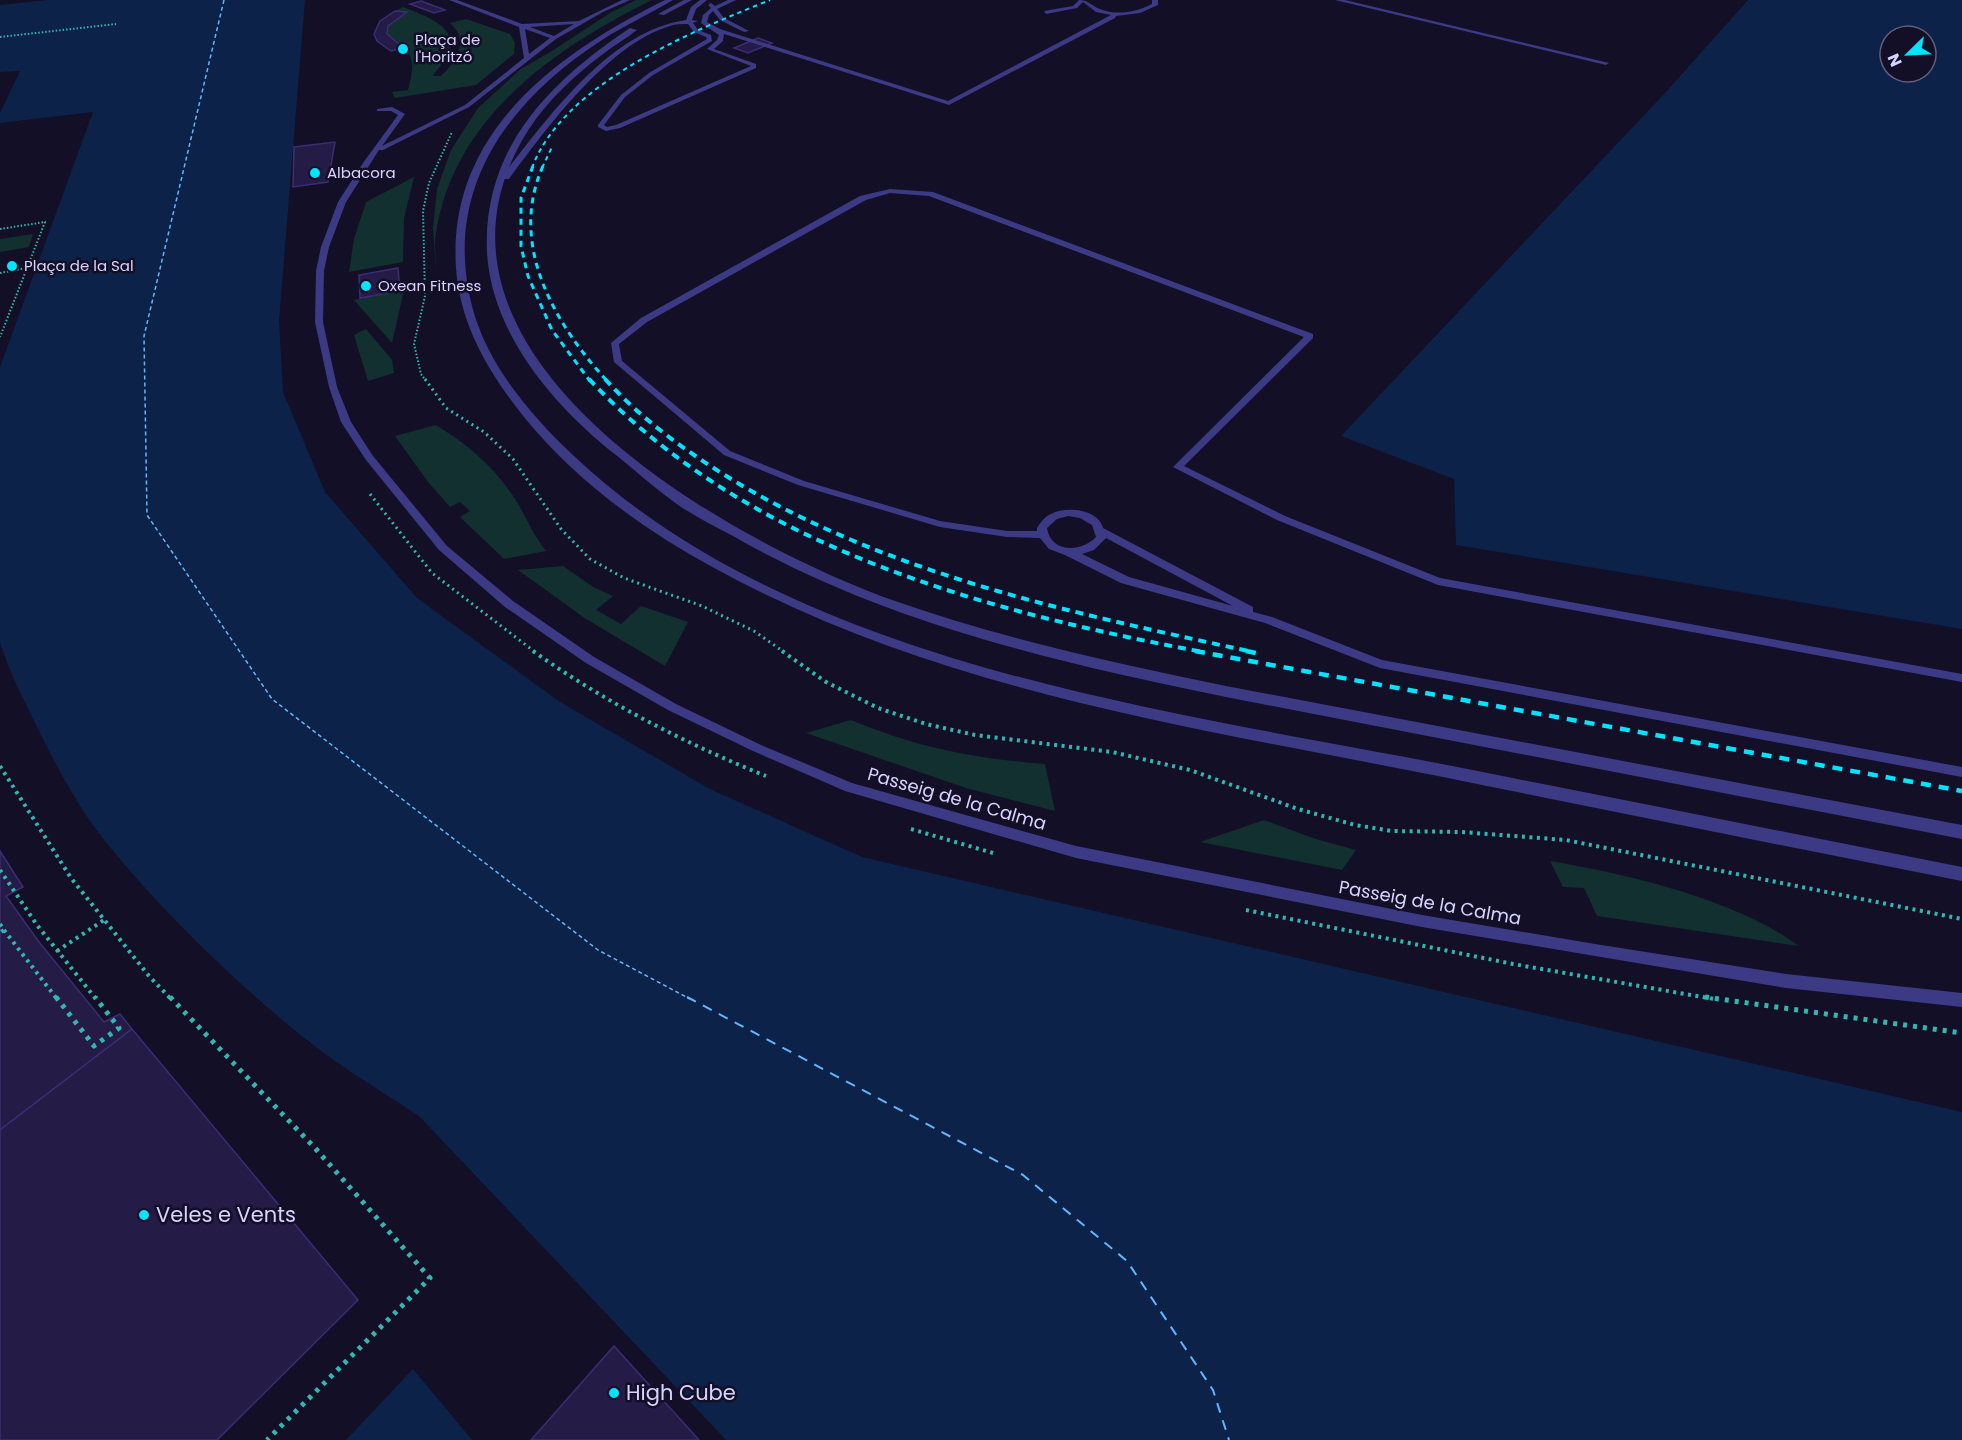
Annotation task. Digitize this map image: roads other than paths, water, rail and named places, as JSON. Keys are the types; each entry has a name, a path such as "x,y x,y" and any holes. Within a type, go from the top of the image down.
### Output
{"street":[{"path":"670,0 620,26 575,54 542,83 500,128 477,168 462,217 459,255 463,291 476,336 500,379 537,426 586,475 640,517 703,557 782,598 866,634 965,667 1032,686 1153,713 1962,874"},
{"path":"689,0 629,32 581,66 551,96 525,128 507,157 496,190 491,215 491,250 497,284 512,327 536,368 574,412 626,461 675,497 736,534 810,571 887,603 1052,655 1962,832"}],"lane":[{"path":"452,0 554,38"},
{"path":"375,153 467,106 554,38 627,0"},
{"path":"688,21 693,8 704,0"},
{"path":"712,0 713,9 722,19 744,30 827,58 842,67"},
{"path":"704,23 705,16 713,9 733,0"},
{"path":"1046,12 1075,7 1083,0 1088,6 1115,13 1141,11 1155,5 1155,0"},
{"path":"1338,0 1606,63"},
{"path":"496,190 543,128 599,69 631,45 672,23 688,21 704,23 718,30 817,63 842,67 949,103 1113,17 1115,13"},
{"path":"522,26 555,26 584,21"},
{"path":"688,21 696,31 709,36 710,40 651,74 623,96 600,126 606,129 618,127 754,67 754,65 710,49 722,38 718,30"},
{"path":"522,26 527,58"},
{"path":"734,35 743,34 744,30"},
{"name":"Passeig de la Calma","path":"379,110 392,109 402,114 342,202 325,247 320,271 319,322 333,387 346,422 369,458 443,548 509,604 590,660 672,707 757,748 849,787 1076,852 1422,921 1595,951 1786,981 1962,1000"},
{"path":"1043,535 940,525 801,483 727,453 618,362 615,343 644,320 863,198 890,191 930,194 1311,336 1178,467 1281,518 1438,581 1962,678"},
{"path":"1268,620 1101,530 1090,518 1082,514 1065,513 1046,522 1042,528 1043,535 1053,547 1069,552 1125,580 1268,620 1380,664 1962,772"},
{"path":"1069,552 1079,552 1095,544 1101,537 1101,530"}],"water":[{"path":"47,0 305,0 279,321 283,392 325,492 417,598 560,702 710,789 862,857 1962,1112 1962,1440 726,1440 419,1116 307,1040 268,1008 173,918 129,870 88,819 60,772 21,695 0,642 0,367 93,112 0,123 0,113 20,71 0,72 0,5"},
{"path":"1748,0 1962,0 1962,629 1456,545 1454,479 1341,436 1665,93"},
{"path":"413,1369 472,1440 346,1440"}],"railway":[{"path":"533,166 548,138 571,110 601,86 669,44 770,0"},
{"path":"542,168 552,147"},
{"path":"533,166 521,198 521,246 528,276 552,330 590,381"},
{"path":"543,166 534,195 531,224 534,253 542,281 554,308 570,334 607,381"},
{"path":"589,379 652,438 721,487 795,529 873,564 954,592 1036,616 1203,652"},
{"path":"605,379 652,424 722,474 801,517 862,545 990,589 1055,607 1253,652"},
{"path":"1195,651 1962,791"},
{"path":"1246,651 1256,653"}],"place":[{"name":"Plaça de l'Horitzó","path":"403,49"},
{"name":"Albacora","path":"315,173"},
{"name":"Plaça de la Sal","path":"12,266"},
{"name":"Oxean Fitness","path":"366,286"},
{"name":"Veles e Vents","path":"144,1215"},
{"name":"High Cube","path":"614,1393"}]}
